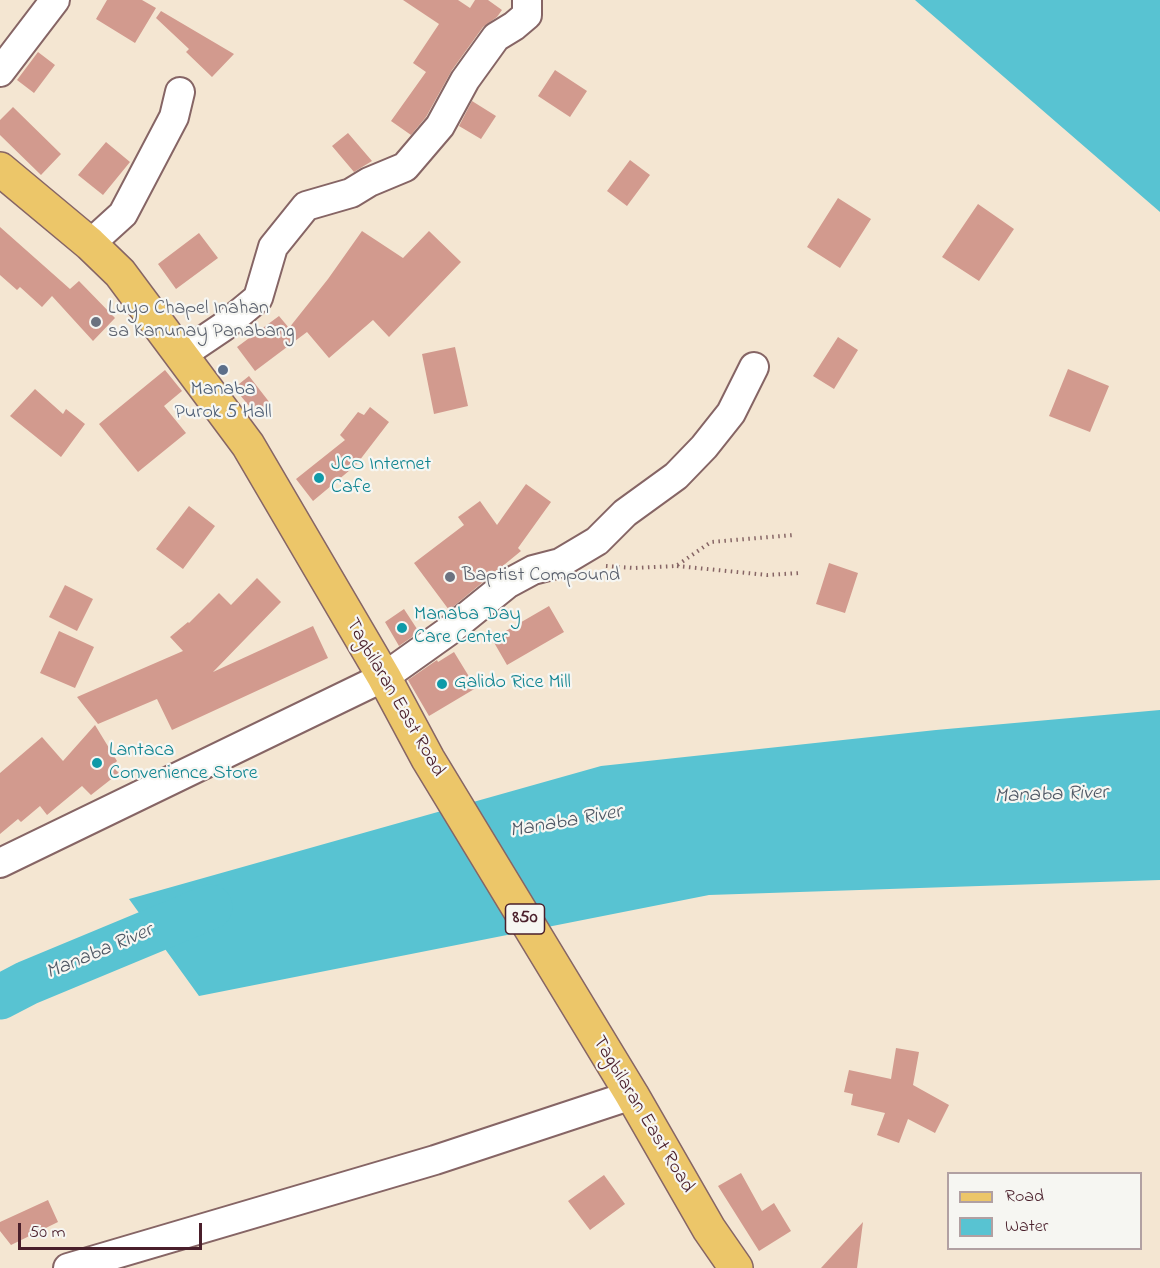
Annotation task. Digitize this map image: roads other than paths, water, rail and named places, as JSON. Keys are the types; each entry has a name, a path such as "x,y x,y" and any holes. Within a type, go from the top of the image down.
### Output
{"main road":[{"name":"Tagbilaran East Road","path":"0,169 90,244 120,273 248,445 384,677 428,759 627,1088 709,1229 736,1268"}],"street":[{"path":"0,72 55,0"},
{"path":"180,356 223,327 258,298 273,247 306,206 351,193 369,182 405,167 440,126 465,80 496,37 527,15 527,0"},
{"path":"90,244 123,214 174,117 180,92"},
{"path":"0,863 384,677 450,630 507,584 533,570 560,563 597,541 625,513 676,476 704,447 731,413 754,367"},
{"path":"68,1268 435,1160 627,1088"}],"water":[{"path":"915,0 1160,0 1160,212"},
{"path":"1160,710 1160,880 709,895 199,996 129,899 601,766 936,730"}],"waterway":[{"name":"Manaba River","path":"0,997 27,983 210,907"}],"place":[{"name":"Luyo Chapel Inahan sa Kanunay Panabang","path":"96,322"},
{"name":"Manaba Purok 5 Hall","path":"223,370"},
{"name":"JCO Internet Cafe","path":"319,478"},
{"name":"Baptist Compound","path":"450,577"},
{"name":"Manaba Day Care Center","path":"402,628"},
{"name":"Galido Rice Mill","path":"442,684"},
{"name":"Lantaca Convenience Store","path":"97,763"}]}
